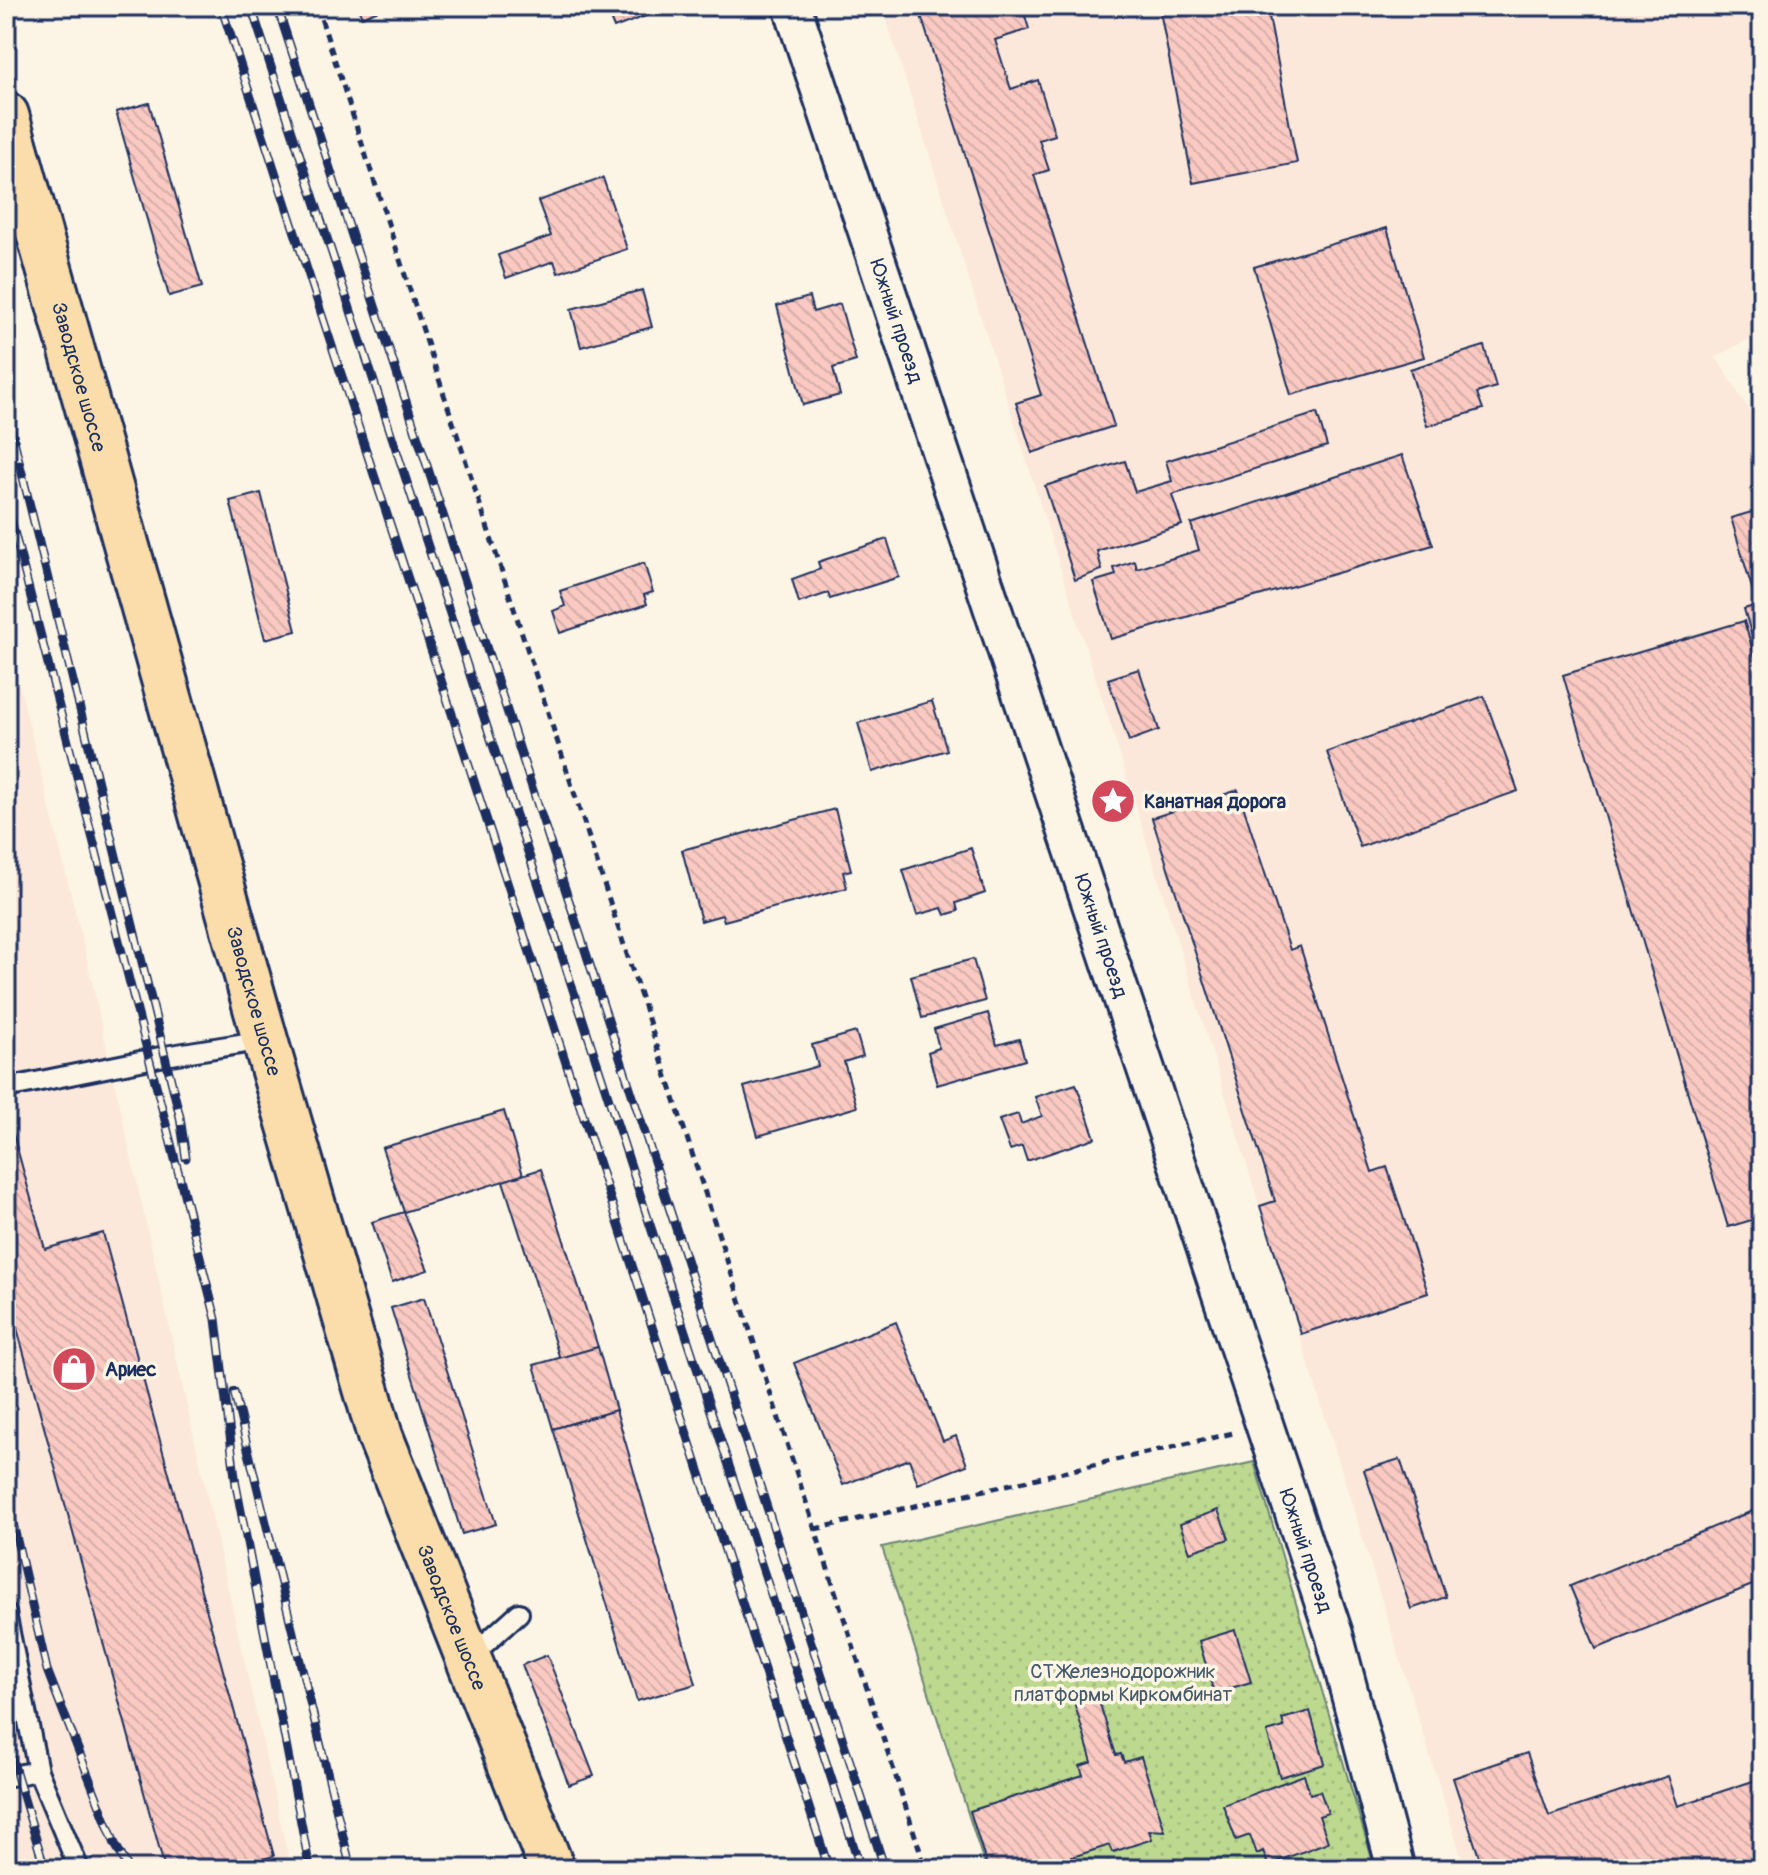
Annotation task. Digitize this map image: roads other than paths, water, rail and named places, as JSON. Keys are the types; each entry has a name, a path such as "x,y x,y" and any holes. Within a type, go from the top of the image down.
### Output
{"main road":[{"name":"Заводское шоссе","path":"6,115 265,1040 380,1436 552,1869"}],"street":[{"name":"Южный проезд","path":"792,6 1334,1634 1396,1869"}],"lane":[{"path":"6,1088 165,1056 265,1040"},
{"path":"6,1613 38,1771 79,1869"},
{"path":"468,1659 519,1613"},
{"path":"6,1777 38,1771"}],"railway":[{"path":"221,6 829,1869"},
{"path":"251,6 861,1869"},
{"path":"277,6 885,1869"},
{"path":"6,408 180,1117 186,1158"},
{"path":"6,500 216,1319 236,1485 310,1869"},
{"path":"234,1392 351,1869"},
{"path":"6,1478 12,1519 47,1670 115,1844 129,1869"},
{"path":"6,1739 45,1869"}],"place":[{"name":"Канатная дорога","path":"1113,801"},
{"name":"Ариес","path":"74,1369"}],"park label":[{"name":"СТ Железнодорожник платформы Киркомбинат","path":"1123,1682"}]}
